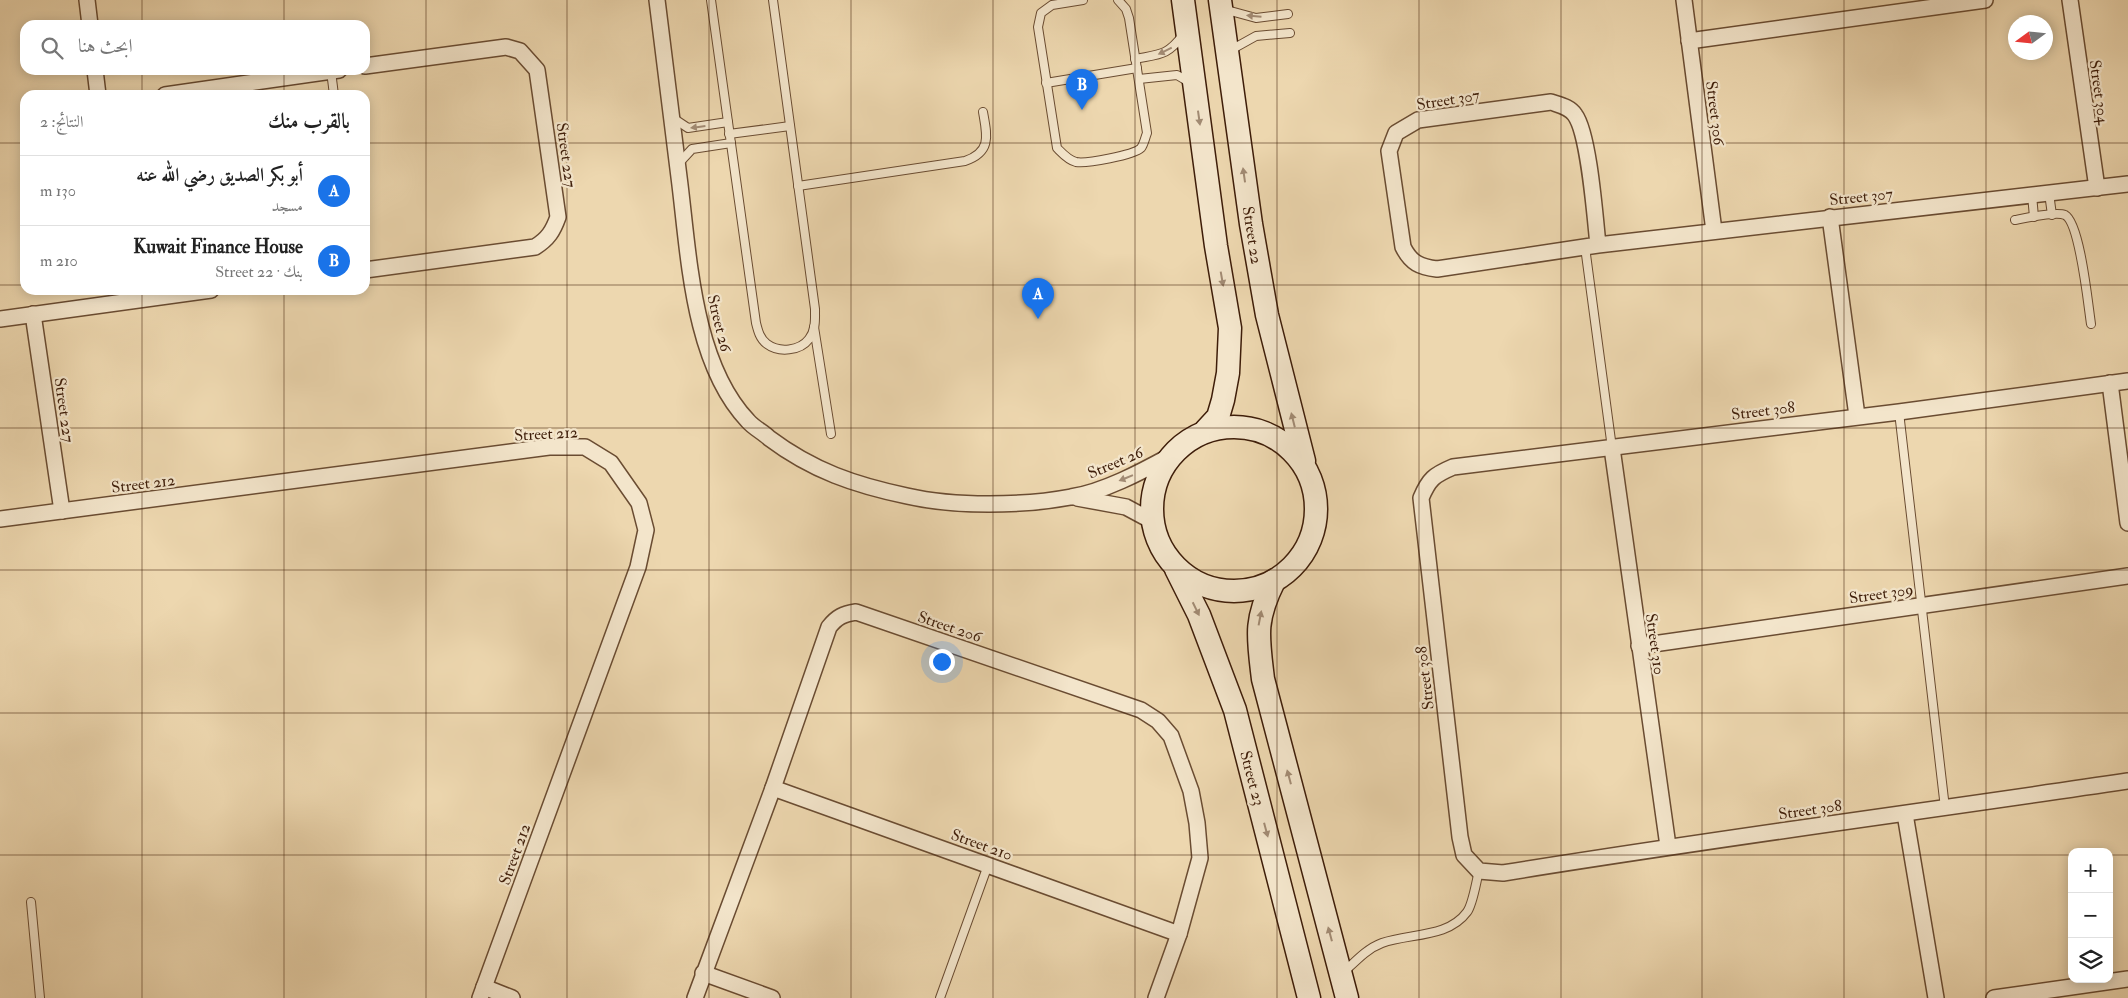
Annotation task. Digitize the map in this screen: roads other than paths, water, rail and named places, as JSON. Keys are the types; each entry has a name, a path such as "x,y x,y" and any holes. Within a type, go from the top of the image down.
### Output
{"street":[{"path":"87,0 89,20"},
{"name":"Street 26","path":"657,0 694,291 706,349 722,384 748,422 784,448 824,472 875,489 935,502 985,504 1073,497 1126,507 1152,521"},
{"path":"1183,0 1216,246 1230,328 1228,373 1218,417 1206,430 1186,441 1170,456 1154,487 1152,521 1160,545 1174,566 1196,582 1221,590 1248,590 1274,581 1294,565 1309,543 1316,518 1315,491 1305,467 1287,445 1262,431 1234,426 1206,430"},
{"name":"Street 306","path":"1684,0 1714,231"},
{"path":"1689,41 1985,0"},
{"name":"Street 304","path":"2070,0 2096,188"},
{"name":"Street 22","path":"1221,4 1251,224 1267,315 1305,467"},
{"name":"Street 227","path":"370,65 506,47 520,51 536,70 558,217 554,229 547,239 535,247 370,269"},
{"path":"96,75 97,90"},
{"path":"200,90 307,75"},
{"name":"Street 307","path":"1592,246 1583,131 1574,112 1564,106 1552,102 1418,120 1396,133 1389,151 1403,247 1408,258 1415,264 1424,268 1438,269 1592,246 2128,184"},
{"path":"1830,217 1858,416"},
{"path":"0,319 123,296 138,295"},
{"name":"Street 227","path":"33,314 62,511"},
{"name":"Street 308","path":"2128,381 1899,412 1453,467 1437,474 1427,484 1421,498 1460,838 1464,855 1479,871 1503,873 1668,846 2128,781"},
{"path":"2110,384 2128,523"},
{"name":"Street 212","path":"0,519 549,447 585,447 611,463 639,503 646,530 638,567 482,992"},
{"name":"Street 310","path":"1612,448 1668,846"},
{"name":"Street 26","path":"1073,497 1140,472 1170,456"},
{"name":"Street 23","path":"1174,566 1198,615 1235,710 1308,996"},
{"name":"Street 309","path":"1639,646 2128,576"},
{"path":"1274,581 1263,603 1258,631 1263,679 1347,998"},
{"name":"Street 206","path":"695,998 773,788 829,627 834,620 843,614 856,612 1140,710 1158,720 1171,736 1191,791 1197,823 1200,858 1179,934 1156,998"},
{"name":"Street 210","path":"773,788 1179,934"},
{"path":"1905,814 1936,998"},
{"path":"703,973 772,998"},
{"path":"1994,998 2032,995 2128,979"},
{"path":"482,992 512,998"}],"lane":[{"path":"711,0 756,324 760,335 767,344 788,350 800,346 809,339 814,327"},
{"path":"773,0 815,309 814,327 831,434"},
{"path":"1083,0 1052,5 1041,13 1038,27 1057,148 1075,162 1085,162 1133,153 1140,148 1147,133 1129,18 1126,9 1118,0"},
{"path":"1221,4 1256,18 1288,14"},
{"path":"1135,58 1162,54 1172,49 1187,29"},
{"path":"1227,52 1256,36 1290,33"},
{"path":"1046,83 1137,68"},
{"path":"334,90 335,75"},
{"path":"1139,79 1177,75 1194,85"},
{"path":"798,186 965,161 977,157 985,147 987,133 983,112"},
{"path":"672,117 688,128 728,122"},
{"path":"729,134 790,126"},
{"path":"678,164 692,149 731,143"},
{"path":"2049,193 2052,215"},
{"path":"2032,195 2034,217"},
{"path":"2014,220 2065,215 2073,223 2078,242 2091,324"},
{"path":"1592,246 1612,448"},
{"path":"1899,412 1946,808"},
{"path":"940,998 988,865"},
{"path":"1342,975 1365,953 1381,944 1438,931 1454,923 1468,911 1479,871"},
{"path":"31,902 40,998"}],"place":[{"name":"Kuwait Finance House","path":"1082,110"},
{"name":"أبو بكر الصديق رضي الله عنه","path":"1038,319"}]}
